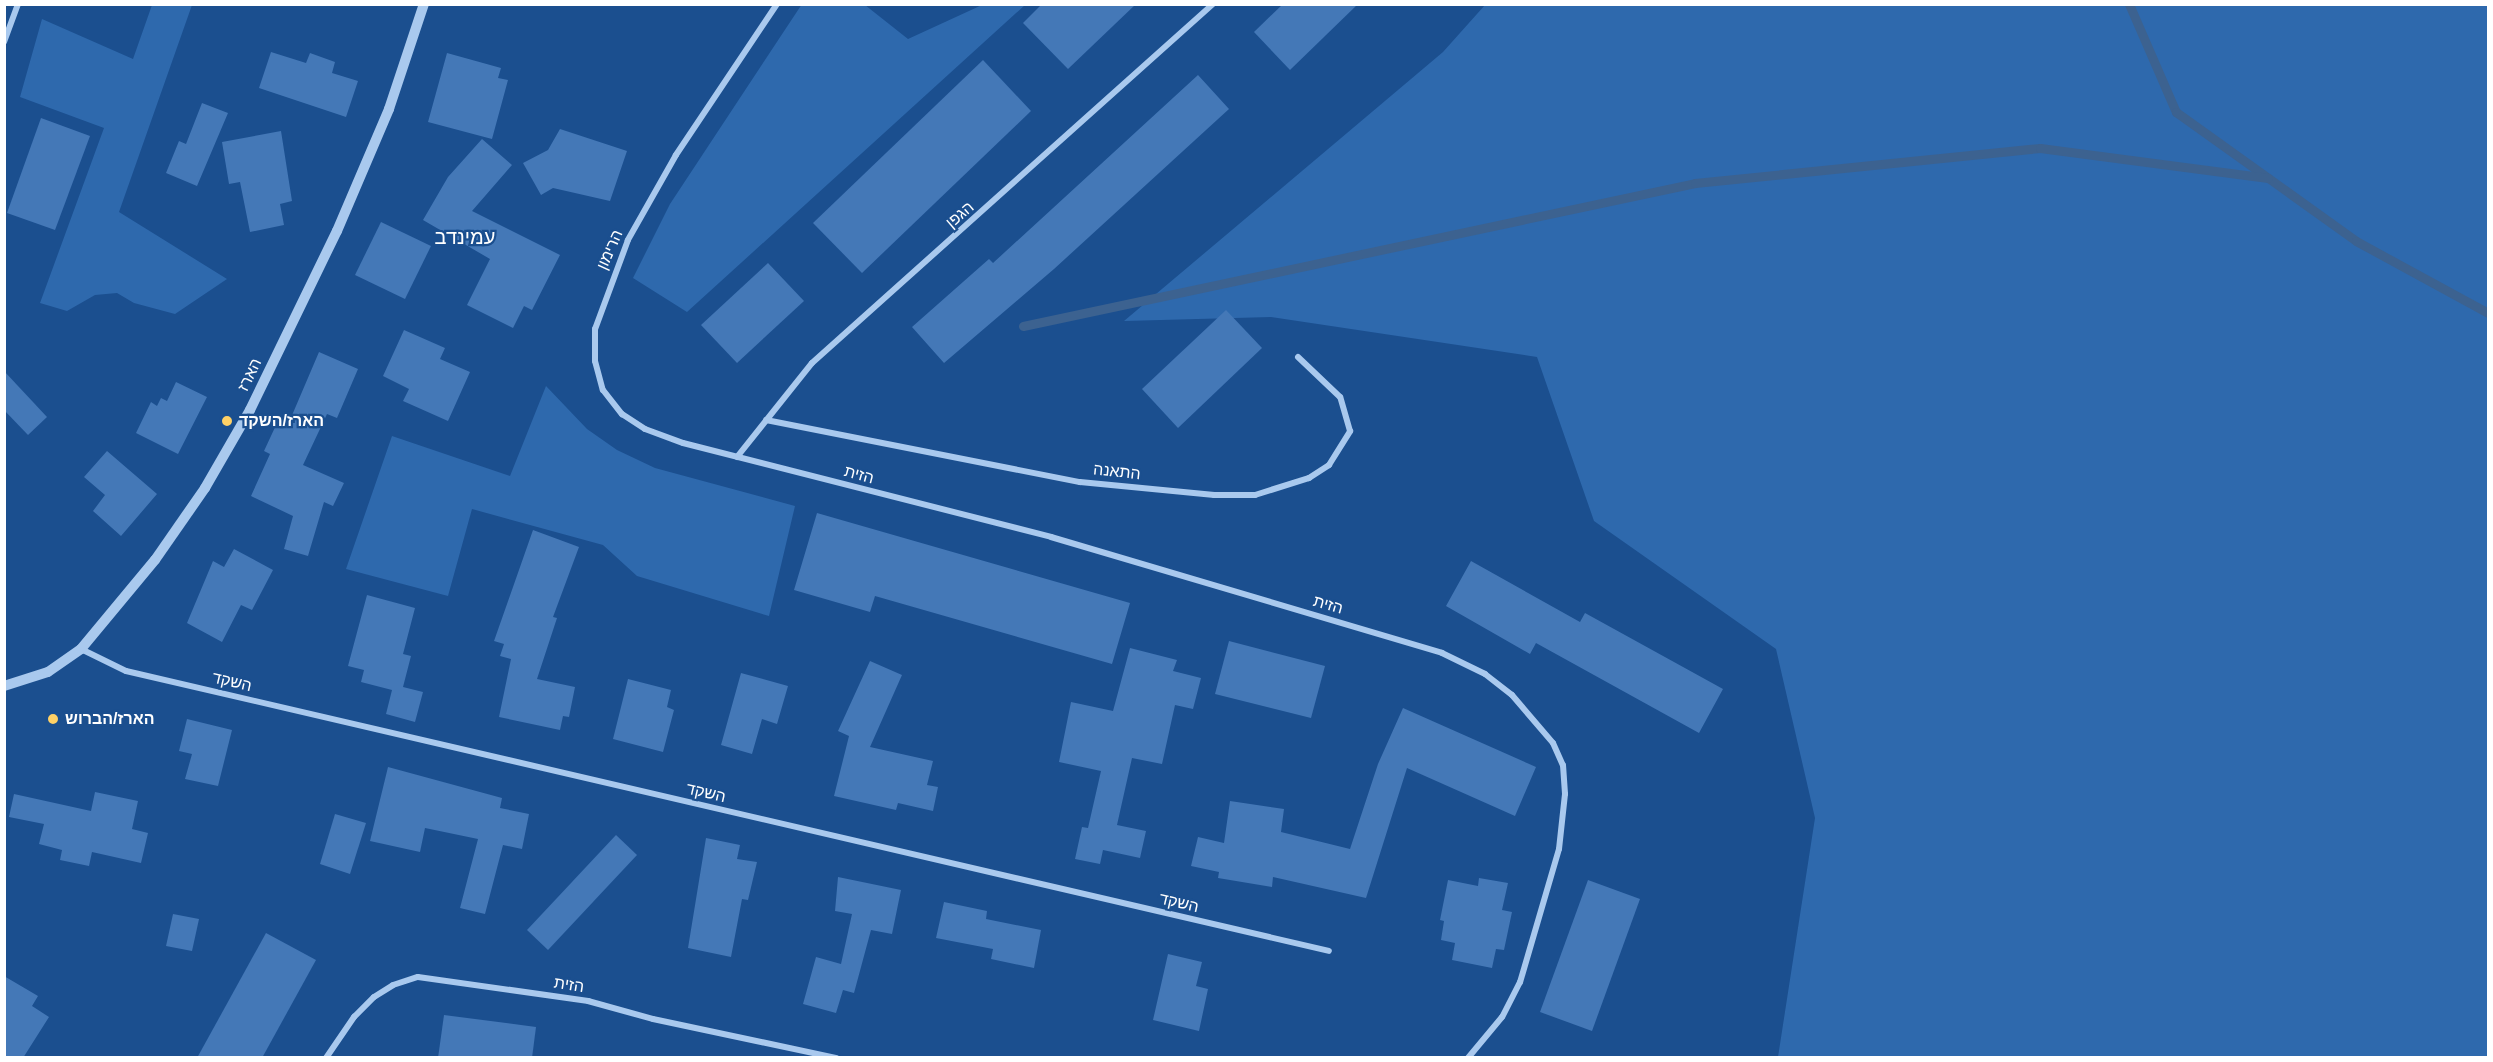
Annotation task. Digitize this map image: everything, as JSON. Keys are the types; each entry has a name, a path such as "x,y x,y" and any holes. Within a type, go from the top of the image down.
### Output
{"street":[{"path":"4,42 18,4"},
{"name":"הארז","path":"4,686 48,672 81,649 177,529 250,410 368,161 397,88 424,4"},
{"name":"הרימון","path":"737,457 682,443 645,429 622,414 603,390 595,361 595,329 628,240 649,200 777,4"},
{"name":"הגפן","path":"737,457 812,363 1213,4"},
{"name":"התאנה","path":"766,420 1080,482 1214,495 1255,495 1309,478 1329,465 1350,431 1340,398 1298,357"},
{"name":"הזית","path":"737,457 1051,537 1442,653 1485,674 1512,695 1539,723 1563,765 1565,794 1559,849 1520,982 1502,1017 1468,1058"},
{"name":"השקד","path":"81,649 126,671 1329,951"},
{"name":"הזית","path":"326,1058 374,997 393,985 418,977 588,1002 837,1058"}],"shaded area":[{"path":"802,4 865,5 908,39 982,5 1025,5 687,312 633,278 670,204"},
{"path":"152,5 192,5 119,212 227,279 175,314 134,303 117,293 95,295 67,311 40,303 104,128 20,97 42,19 133,59"},
{"path":"1485,5 2488,5 2488,1057 1778,1057 1815,818 1776,649 1594,521 1537,357 1271,317 1124,321 1443,52"},
{"path":"546,386 587,429 617,450 655,468 795,506 769,616 637,576 603,545 472,509 448,596 346,569 392,436 510,476"}],"building":[{"path":"1042,4 1136,4 1068,69 1023,23"},
{"path":"1283,4 1358,4 1290,70 1254,32"},
{"path":"271,52 306,63 310,53 335,62 332,73 358,81 346,117 259,88"},
{"path":"447,53 501,68 498,78 508,80 492,139 428,122"},
{"path":"983,60 1031,111 862,273 813,223"},
{"path":"1198,75 1229,109 1054,269 944,363 912,327 989,259 993,263"},
{"path":"202,103 228,113 197,186 166,173 179,141 186,144"},
{"path":"41,118 90,136 55,230 7,213"},
{"path":"560,129 627,151 610,201 553,188 541,195 523,163 548,150"},
{"path":"281,131 292,201 280,204 284,225 250,232 240,182 229,184 222,142"},
{"path":"482,139 512,165 472,211 560,255 532,310 524,306 513,328 467,305 490,259 423,220 448,177"},
{"path":"381,222 431,246 405,299 355,275"},
{"path":"768,263 804,301 737,363 701,325"},
{"path":"1226,310 1262,348 1178,428 1142,389"},
{"path":"404,330 445,348 440,359 470,372 448,421 403,401 409,389 383,376"},
{"path":"319,352 358,369 337,418 327,414 303,465 344,483 333,506 324,502 308,556 284,549 293,516 251,496 270,454 264,451 277,423 287,427"},
{"path":"4,371 47,417 28,435 4,410"},
{"path":"176,382 207,397 178,454 136,433 151,402 157,406 161,398 167,401"},
{"path":"107,451 157,494 121,536 93,511 105,495 84,477"},
{"path":"817,513 1130,603 1112,664 875,596 870,612 794,590"},
{"path":"533,530 579,547 553,617 557,618 537,679 575,687 569,717 563,716 560,730 499,717 511,659 500,656 504,644 494,641"},
{"path":"234,549 273,570 252,610 241,605 222,642 187,623 213,561 224,567"},
{"path":"1471,561 1580,622 1585,613 1723,689 1699,733 1536,643 1530,654 1446,606"},
{"path":"367,595 415,608 403,654 411,656 403,687 423,692 415,722 386,714 392,690 361,682 364,670 348,666"},
{"path":"1229,641 1325,666 1311,718 1215,694"},
{"path":"1130,648 1177,660 1173,671 1201,678 1193,709 1175,705 1162,764 1132,758 1117,825 1146,831 1140,858 1103,850 1100,864 1075,859 1082,827 1088,828 1101,771 1059,762 1071,702 1113,711"},
{"path":"870,661 902,675 870,747 933,761 927,785 938,787 933,811 898,803 896,810 834,796 849,736 838,731"},
{"path":"741,673 788,686 777,724 762,719 752,754 721,745"},
{"path":"628,679 671,690 667,707 674,710 663,752 613,739"},
{"path":"1403,708 1536,767 1515,816 1407,768 1366,898 1273,877 1272,887 1218,878 1219,872 1191,866 1198,837 1224,843 1230,801 1284,809 1281,832 1350,849 1378,764"},
{"path":"187,719 232,730 218,786 185,779 192,754 179,751"},
{"path":"388,767 502,798 500,808 529,814 522,849 503,845 485,914 460,908 478,839 425,828 420,852 370,841"},
{"path":"95,792 138,801 132,829 148,833 141,863 92,852 89,866 60,860 62,850 39,844 44,824 9,817 14,794 91,811"},
{"path":"335,814 366,823 350,874 320,864"},
{"path":"616,835 637,855 548,950 527,930"},
{"path":"706,838 740,845 737,859 757,862 748,900 742,899 731,957 688,948"},
{"path":"838,877 901,890 892,934 871,930 854,993 843,990 836,1013 803,1004 816,957 841,964 852,914 835,911"},
{"path":"1479,878 1508,883 1502,910 1512,912 1504,950 1496,949 1492,968 1452,960 1455,943 1441,940 1444,921 1440,920 1448,880 1478,886"},
{"path":"1588,880 1640,899 1592,1031 1540,1012"},
{"path":"944,902 987,911 986,919 1041,930 1034,968 991,959 993,949 936,938"},
{"path":"173,914 199,919 192,951 166,946"},
{"path":"266,933 316,960 262,1058 197,1058"},
{"path":"1168,954 1202,962 1196,986 1208,989 1199,1031 1153,1020"},
{"path":"4,976 38,996 32,1006 49,1017 23,1058 4,1058"},
{"path":"444,1015 536,1027 532,1058 438,1058"}],"waterway":[{"path":"2129,4 2176,112 2356,241 2488,313"},
{"path":"1023,326 1695,183 2040,148 2268,178"}],"place":[{"name":"הארז/השקד","path":"227,421"},
{"name":"הארז/הברוש","path":"53,719"}],"district":[{"name":"עמינדב","path":"465,237"}]}
